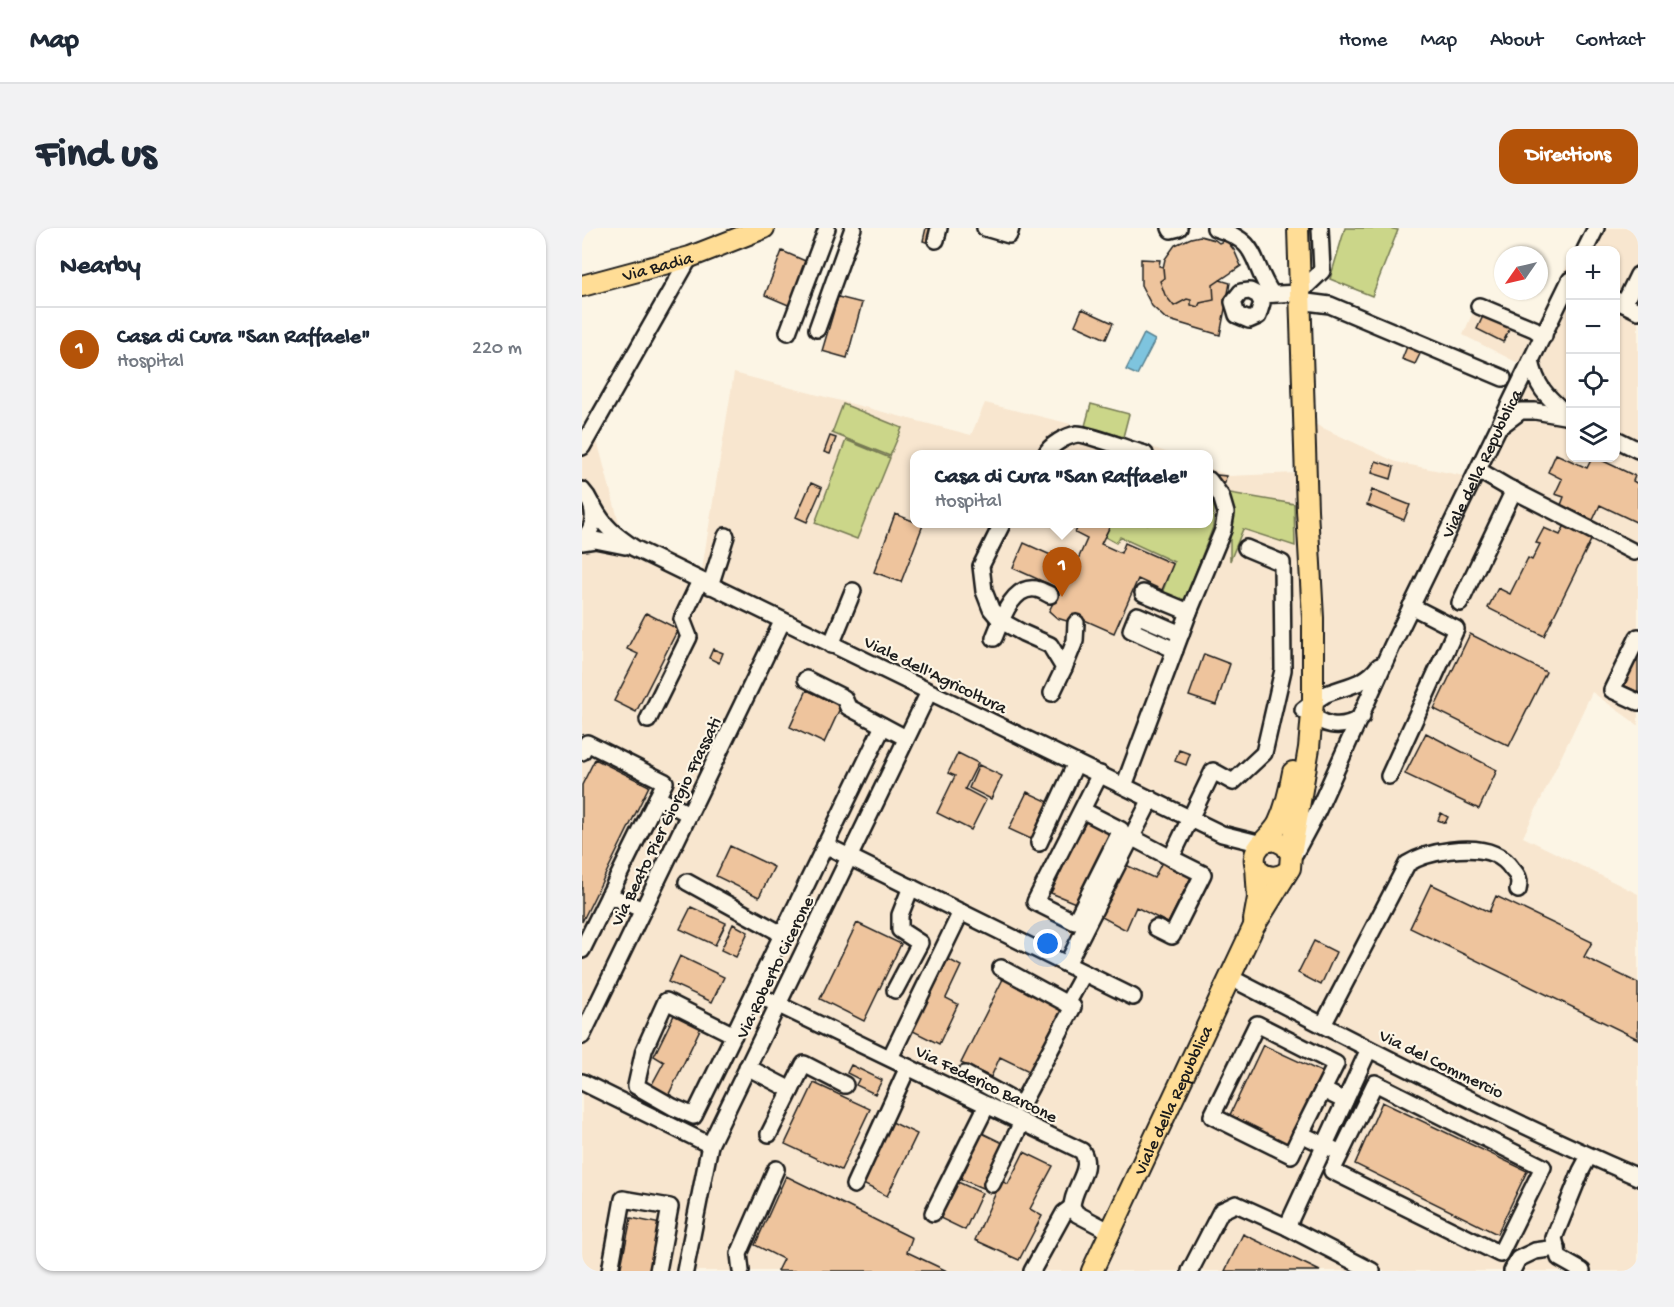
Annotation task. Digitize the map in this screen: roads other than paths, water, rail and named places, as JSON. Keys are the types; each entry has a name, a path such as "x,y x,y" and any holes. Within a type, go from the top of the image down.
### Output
{"main road":[{"name":"Via Badia","path":"582,286 690,257 764,228"},
{"path":"1298,229 1306,510 1309,710 1309,748 1290,861 1276,877 1270,877 1260,872 1256,865 1255,855 1279,824 1283,812 1309,710 1314,660 1306,510"},
{"path":"1263,843 1270,840 1285,844 1290,861"},
{"name":"Viale della Repubblica","path":"1092,1271 1253,928 1290,861"},
{"name":"Viale della Repubblica","path":"1253,928 1257,898 1256,865"}],"street":[{"path":"788,332 827,228"},
{"path":"817,329 853,228"},
{"path":"985,228 1009,235 1011,228"},
{"path":"1170,228 1171,230 1179,228"},
{"path":"1215,228 1242,240 1255,255 1265,284 1265,294 1299,297 1330,305 1503,378"},
{"path":"1299,297 1322,271 1320,228"},
{"path":"1587,246 1596,228"},
{"path":"582,447 690,257"},
{"path":"1638,275 1620,302 1638,311"},
{"name":"Viale della Repubblica","path":"1290,861 1318,810 1411,606 1566,289"},
{"path":"1479,306 1534,329 1544,336"},
{"path":"1531,361 1535,379 1566,413"},
{"path":"1517,390 1532,390 1549,397"},
{"path":"1517,390 1535,411"},
{"path":"1499,427 1521,411 1566,416"},
{"path":"1048,450 1063,439 1078,434 1131,450"},
{"path":"1094,450 1100,441"},
{"path":"1620,441 1638,450"},
{"path":"1478,470 1634,552"},
{"path":"1124,786 1180,634 1223,530 1226,513 1221,496 1213,485"},
{"name":"Viale dell'Agricoltura","path":"582,490 589,498 602,523 634,548 782,622 1222,834 1263,843"},
{"path":"1460,603 1514,490"},
{"name":"Viale dell'Agricoltura","path":"582,541 592,526 593,506"},
{"path":"1000,528 981,566 984,591 991,609 1001,621 1050,645 1064,668"},
{"path":"648,720 689,637 682,619 705,584 726,536"},
{"name":"Viale dell'Agricoltura","path":"582,541 602,541 634,548"},
{"path":"1171,858 1213,771 1233,782 1264,753 1282,670 1282,563 1246,548"},
{"path":"994,638 1011,600 1034,589 1050,595"},
{"path":"831,645 853,591"},
{"path":"1143,593 1189,612"},
{"path":"1389,776 1456,629 1411,606"},
{"path":"1175,650 1131,630 1137,615 1180,634"},
{"name":"Via Beato Pier Giorgio Frassati","path":"582,1036 588,1007 643,910 782,622"},
{"path":"1052,693 1075,640 1076,623"},
{"path":"1638,637 1612,690 1638,702"},
{"name":"Viale della Repubblica","path":"1309,710 1334,691 1350,687 1371,676 1392,646"},
{"path":"1314,660 1317,670 1327,683 1350,687"},
{"path":"806,679 844,698 848,707 906,738"},
{"name":"Via Roberto Cicerone","path":"685,1271 710,1145 929,692"},
{"path":"1309,710 1321,722 1331,725 1351,723 1362,717"},
{"path":"734,1035 666,1001 644,1050 636,1086 694,1116 734,1035 883,726"},
{"path":"582,752 586,743 665,782 582,950"},
{"path":"1039,843 1076,763"},
{"path":"1082,810 1121,830 1075,922 1035,902 1100,774"},
{"path":"657,798 689,814"},
{"path":"1067,964 1150,799"},
{"name":"Viale dell'Agricoltura","path":"1222,834 1256,865"},
{"path":"1131,837 1203,874 1172,936 1156,928"},
{"path":"825,845 1133,997"},
{"path":"1323,1025 1407,864 1417,857 1437,852 1474,850 1493,854 1508,864 1516,873 1520,880 1518,890"},
{"path":"687,882 782,934"},
{"path":"895,990 920,943 900,930 900,915 911,887"},
{"path":"609,895 643,910"},
{"path":"890,1058 961,912"},
{"path":"965,1074 1021,1105 1073,1007 1001,968"},
{"path":"1067,1004 1084,973"},
{"name":"Via del Commercio","path":"1231,978 1369,1049 1589,1156 1638,1177"},
{"name":"Via Federico Barcone","path":"754,993 1082,1151 1087,1159 1087,1167 1075,1191 1071,1207"},
{"path":"1257,1024 1336,1064 1323,1090 1291,1155 1212,1116 1257,1024"},
{"path":"1287,1227 1369,1049"},
{"path":"721,1061 791,1090"},
{"path":"769,1134 804,1064 845,1085"},
{"path":"854,1185 908,1067"},
{"path":"582,1082 710,1145"},
{"path":"1375,1083 1544,1167 1500,1254 1332,1171 1341,1153 1375,1083"},
{"path":"1323,1090 1345,1101"},
{"path":"933,1213 987,1105"},
{"path":"993,1184 1022,1122"},
{"path":"1301,1134 1341,1153"},
{"path":"1582,1271 1560,1258 1554,1238 1560,1218 1589,1156"},
{"path":"741,1271 739,1254 776,1169"},
{"path":"610,1271 623,1198 670,1207 662,1270"},
{"path":"1190,1271 1221,1210 1236,1204 1287,1227 1372,1271"},
{"path":"1032,1271 1064,1213 1071,1207 1077,1214 1111,1232"},
{"path":"1512,1271 1518,1259 1535,1251 1557,1248"}],"water":[{"path":"1144,334 1155,340 1137,375 1126,370"}],"place":[{"name":"Casa di Cura \"San Raffaele\"","path":"1062,597"}]}
